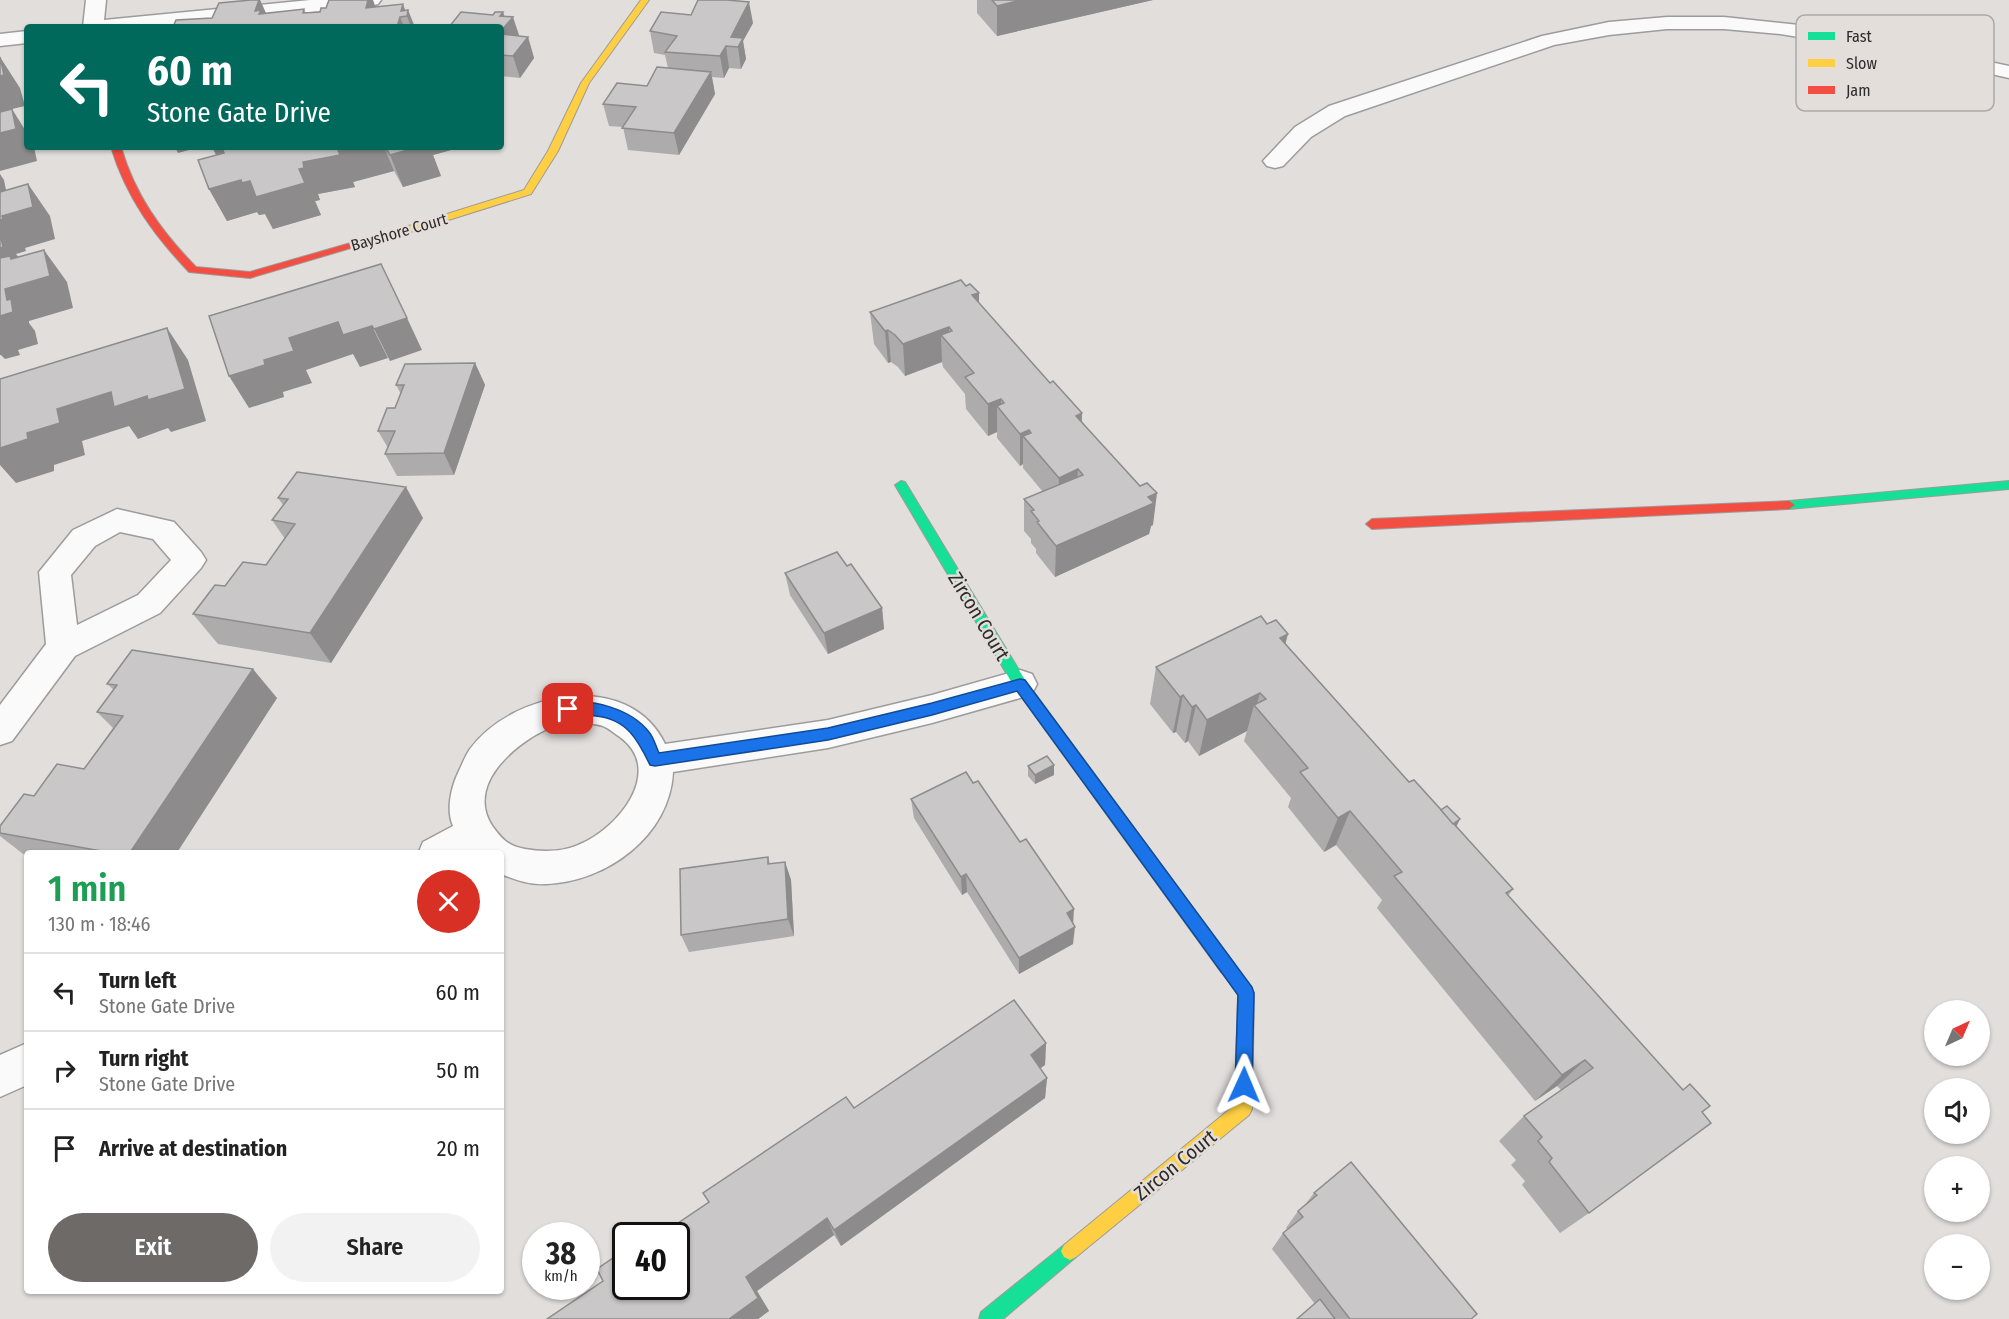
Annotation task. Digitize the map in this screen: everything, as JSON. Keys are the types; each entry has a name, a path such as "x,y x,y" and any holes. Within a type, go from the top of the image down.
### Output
{"street":[{"path":"93,24 96,0"},
{"path":"129,24 371,0"},
{"name":"Bayshore Court","path":"117,150 119,164 138,205 159,236 193,270 250,275 398,233 528,192 554,151 585,84 645,0"},
{"path":"1275,161 1299,133 1337,111 1580,31 1623,23 1697,18 1758,20 1796,25"},
{"path":"0,40 24,37"},
{"path":"1994,69 2009,72"},
{"name":"Zircon Court","path":"901,485 1020,684 1246,993 1243,1108 987,1319"},
{"path":"1372,524 1812,504 2009,485"},
{"path":"0,731 63,647 149,604 190,560 163,530 117,520 84,538 55,572 63,647"},
{"path":"655,760 828,734 932,709 1020,684"},
{"path":"454,850 482,844 466,808 470,781 484,755 508,732 536,717 568,709 598,710 625,719 644,736 655,760 655,784 646,809 629,832 604,851 574,864 543,869 514,865 504,860"},
{"path":"0,1077 24,1065"}],"building":[{"path":"259,0 255,11 261,10 259,14 304,9 303,13 320,12 321,8 326,8 329,0 368,0 366,8 403,4 401,11 408,10 407,16 400,17 398,24 174,24 176,20 212,18 219,3"},
{"path":"698,0 749,2 731,37 743,38 738,47 726,46 720,56 665,52 677,36 650,31 661,12 691,15"},
{"path":"992,0 1021,0 997,6"},
{"path":"461,12 493,15 495,12 503,12 500,16 513,17 504,28 504,24 451,24"},
{"path":"504,34 528,37 513,56 504,55"},
{"path":"0,57 4,75 0,76"},
{"path":"657,67 711,72 674,133 622,128 636,107 603,104 617,83 647,86"},
{"path":"12,109 16,129 0,133 0,112"},
{"path":"223,150 338,150 340,155 303,162 304,168 299,169 305,183 256,197 250,181 242,183 241,180 209,189 198,160 224,153"},
{"path":"387,150 408,150 390,155"},
{"path":"28,184 33,207 2,216 3,219 0,220 0,192"},
{"path":"44,250 50,276 5,289 7,300 11,299 13,312 0,316 0,258 10,256 11,259"},
{"path":"381,264 407,318 374,329 372,326 343,335 338,322 289,338 294,351 264,360 265,365 229,376 209,316"},
{"path":"961,280 966,286 970,284 979,293 972,295 1050,383 1053,381 1082,413 1076,416 1140,486 1147,483 1157,493 1148,497 1154,503 1056,546 1037,522 1039,521 1031,511 1034,510 1024,499 1083,475 1078,469 1059,478 1023,436 1031,433 1029,430 1020,434 997,406 1004,403 1001,399 988,404 965,377 974,373 941,335 952,331 949,327 903,344 895,335 888,330 885,331 870,312"},
{"path":"167,328 185,389 148,400 147,396 114,407 111,392 57,409 60,423 27,433 28,439 0,448 0,379"},
{"path":"475,363 444,453 385,454 395,431 378,431 387,408 395,408 404,385 396,385 405,364"},
{"path":"297,472 406,487 310,633 193,614 215,585 225,586 243,562 266,565 295,524 272,520 288,499 278,498"},
{"path":"837,552 847,566 851,564 882,608 824,633 785,573"},
{"path":"1261,616 1267,624 1276,620 1288,634 1280,638 1409,782 1414,780 1513,889 1506,893 1683,1090 1690,1084 1710,1106 1702,1112 1711,1123 1589,1213 1549,1162 1552,1158 1538,1141 1542,1137 1524,1116 1593,1068 1585,1060 1562,1075 1394,876 1402,872 1350,811 1338,818 1300,772 1308,768 1254,705 1266,699 1260,693 1207,720 1196,705 1192,707 1183,695 1180,697 1156,667"},
{"path":"132,650 253,669 132,850 96,850 0,833 0,826 24,794 34,796 57,764 84,769 123,716 97,712 117,685 107,684"},
{"path":"1047,756 1054,765 1035,775 1028,766"},
{"path":"966,772 973,783 978,781 1020,842 1026,839 1074,909 1067,913 1075,927 1019,958 966,874 961,877 911,799"},
{"path":"1447,806 1460,819 1453,824 1441,810"},
{"path":"768,857 768,864 785,862 788,919 681,935 680,869"},
{"path":"1014,1000 1046,1043 1031,1055 1047,1078 834,1230 827,1218 746,1277 758,1298 729,1319 547,1319 575,1300 600,1300 600,1283 603,1281 600,1267 612,1259 612,1300 690,1300 690,1222 680,1222 709,1202 703,1193 846,1097 854,1108"},
{"path":"1351,1162 1477,1314 1471,1319 1350,1319 1283,1233 1303,1217 1298,1211 1317,1195 1314,1193"},
{"path":"1320,1299 1335,1319 1297,1319"}],"traffic: fast":[{"path":"901,485 1020,684 1227,967"},
{"path":"1789,505 2009,485"},
{"path":"988,1319 1070,1251"}],"traffic: slow":[{"path":"403,231 528,192 553,151 585,83 645,0"},
{"path":"1070,1251 1243,1109 1246,993 1227,967"}],"traffic: jam":[{"path":"117,150 128,182 145,214 167,243 193,270 250,275 403,231"},
{"path":"1372,524 1789,505"}],"route":[{"path":"568,709 598,710 625,719 644,736 655,760 828,734 932,709 1020,684 1246,993 1244,1085"}]}
